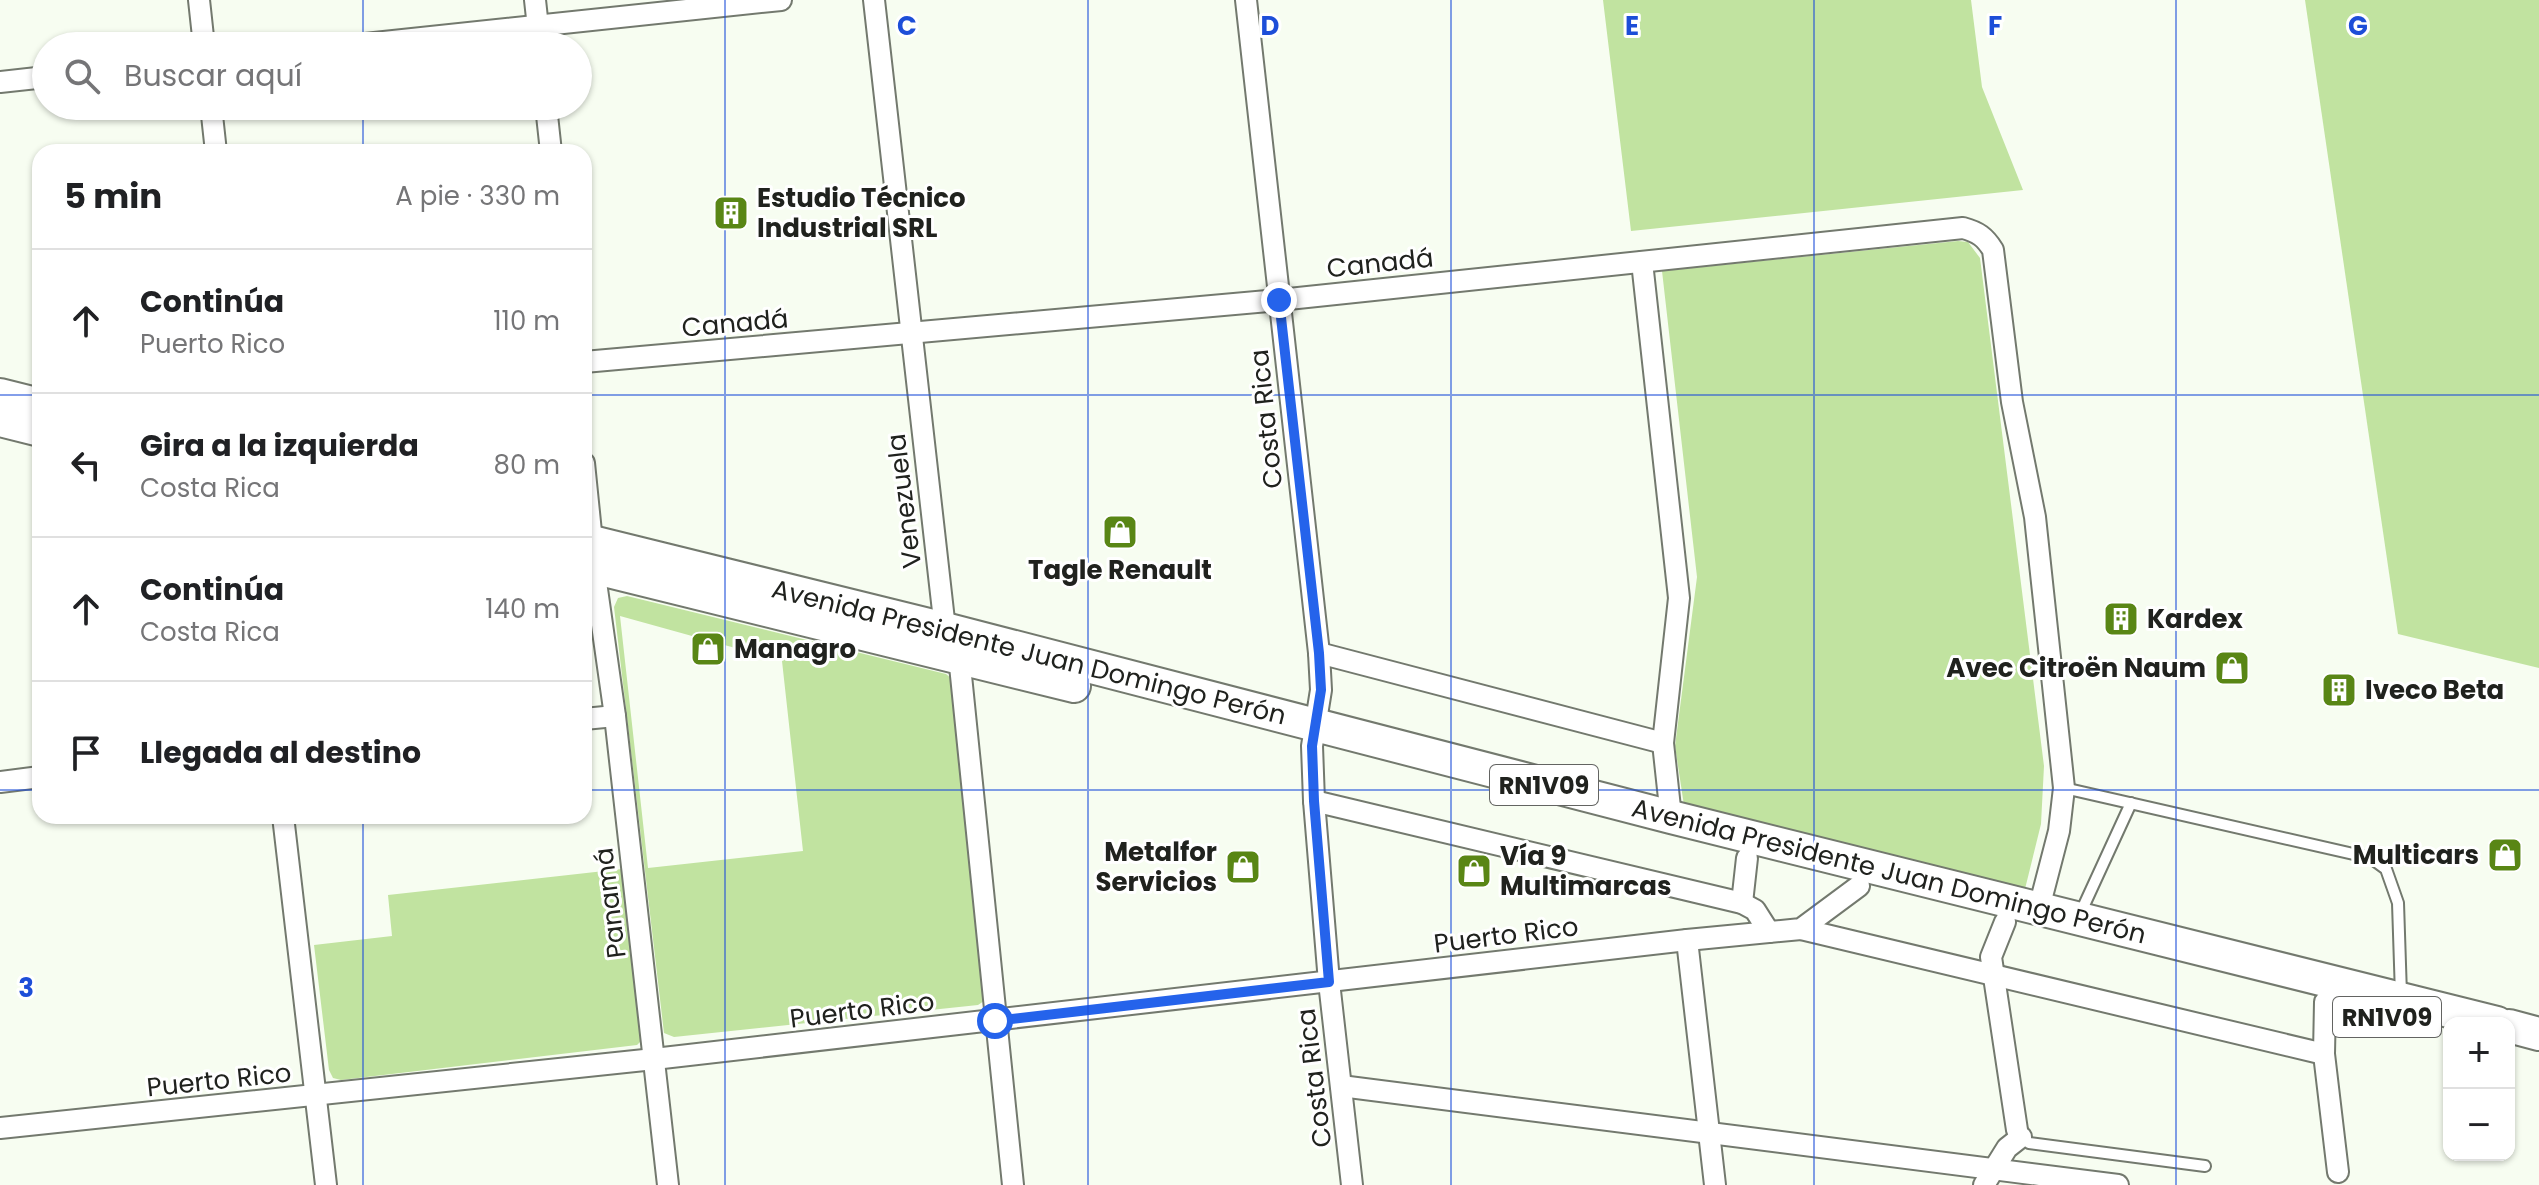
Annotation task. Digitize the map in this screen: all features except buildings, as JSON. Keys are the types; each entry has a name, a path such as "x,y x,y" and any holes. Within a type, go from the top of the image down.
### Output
{"main road":[{"path":"0,395 32,403"},
{"path":"0,420 32,428"},
{"name":"Avenida Presidente Juan Domingo Perón","path":"592,555 1313,736 1747,858 2443,1032"},
{"name":"Avenida Presidente Juan Domingo Perón","path":"1313,736 1671,817 2473,1017"},
{"path":"2515,1028 2539,1034"},
{"path":"2515,1050 2539,1056"}],"street":[{"path":"199,0 202,32"},
{"path":"535,0 539,32"},
{"path":"566,32 781,0"},
{"name":"Venezuela","path":"874,0 911,334 952,643 1013,1185"},
{"name":"Costa Rica","path":"1246,0 1319,653 1321,690 1313,736 1314,801 1329,982 1352,1185"},
{"path":"0,82 32,79"},
{"path":"213,120 215,144"},
{"path":"548,120 550,144"},
{"name":"Canadá","path":"592,361 1279,300 1963,228 1976,231 1993,250 2012,402 2035,517 2064,788"},
{"path":"1642,262 1679,598 1663,743 1671,817"},
{"name":"Panamá","path":"592,573 615,716 668,1185"},
{"path":"1319,653 1663,743"},
{"path":"592,718 615,716"},
{"path":"0,782 32,778"},
{"path":"2039,908 2059,831 2064,788"},
{"path":"1314,801 1742,903 1755,910 1769,932"},
{"path":"284,824 326,1185"},
{"path":"1742,903 1747,858"},
{"path":"1801,929 1859,886"},
{"path":"1989,1177 2019,1134 1991,957 2005,922"},
{"path":"1801,929 2324,1054"},
{"name":"Puerto Rico","path":"0,1128 654,1059 1801,929"},
{"path":"1687,940 1715,1185"},
{"path":"2325,1002 2324,1054 2338,1172"},
{"path":"1341,1086 1709,1133 1989,1177 2118,1185"}],"lane":[{"path":"2064,788 2371,858 2386,869 2398,903 2401,999"},
{"path":"2078,918 2131,803"},
{"path":"2019,1134 2029,1143 2205,1166"}],"green space":[{"path":"1603,0 1971,0 1982,87 2023,190 1631,231"},
{"path":"2305,0 2539,0 2539,668 2398,634"},
{"path":"1968,242 1980,258 2044,766 2041,824 2024,893 1685,812 1675,746 1697,577 1662,271"},
{"path":"627,596 946,674 952,679 984,1001 978,1005 674,1037 664,1033 614,607 618,598","holes":["620,616 782,661 803,851 648,868"]},
{"path":"622,869 642,1032 637,1045 341,1080 333,1078 329,1070 314,945 392,936 388,895"}],"place":[{"name":"Estudio Técnico Industrial SRL","path":"731,213"},
{"name":"Tagle Renault","path":"1120,532"},
{"name":"Kardex","path":"2121,619"},
{"name":"Managro","path":"708,649"},
{"name":"Avec Citroën Naum","path":"2232,668"},
{"name":"Iveco Beta","path":"2339,690"},
{"name":"Multicars","path":"2505,855"},
{"name":"Metalfor Servicios","path":"1243,867"},
{"name":"Vía 9 Multimarcas","path":"1474,871"}],"route":[{"path":"995,1021 1329,982 1312,746 1321,690 1319,653 1279,300"}]}
